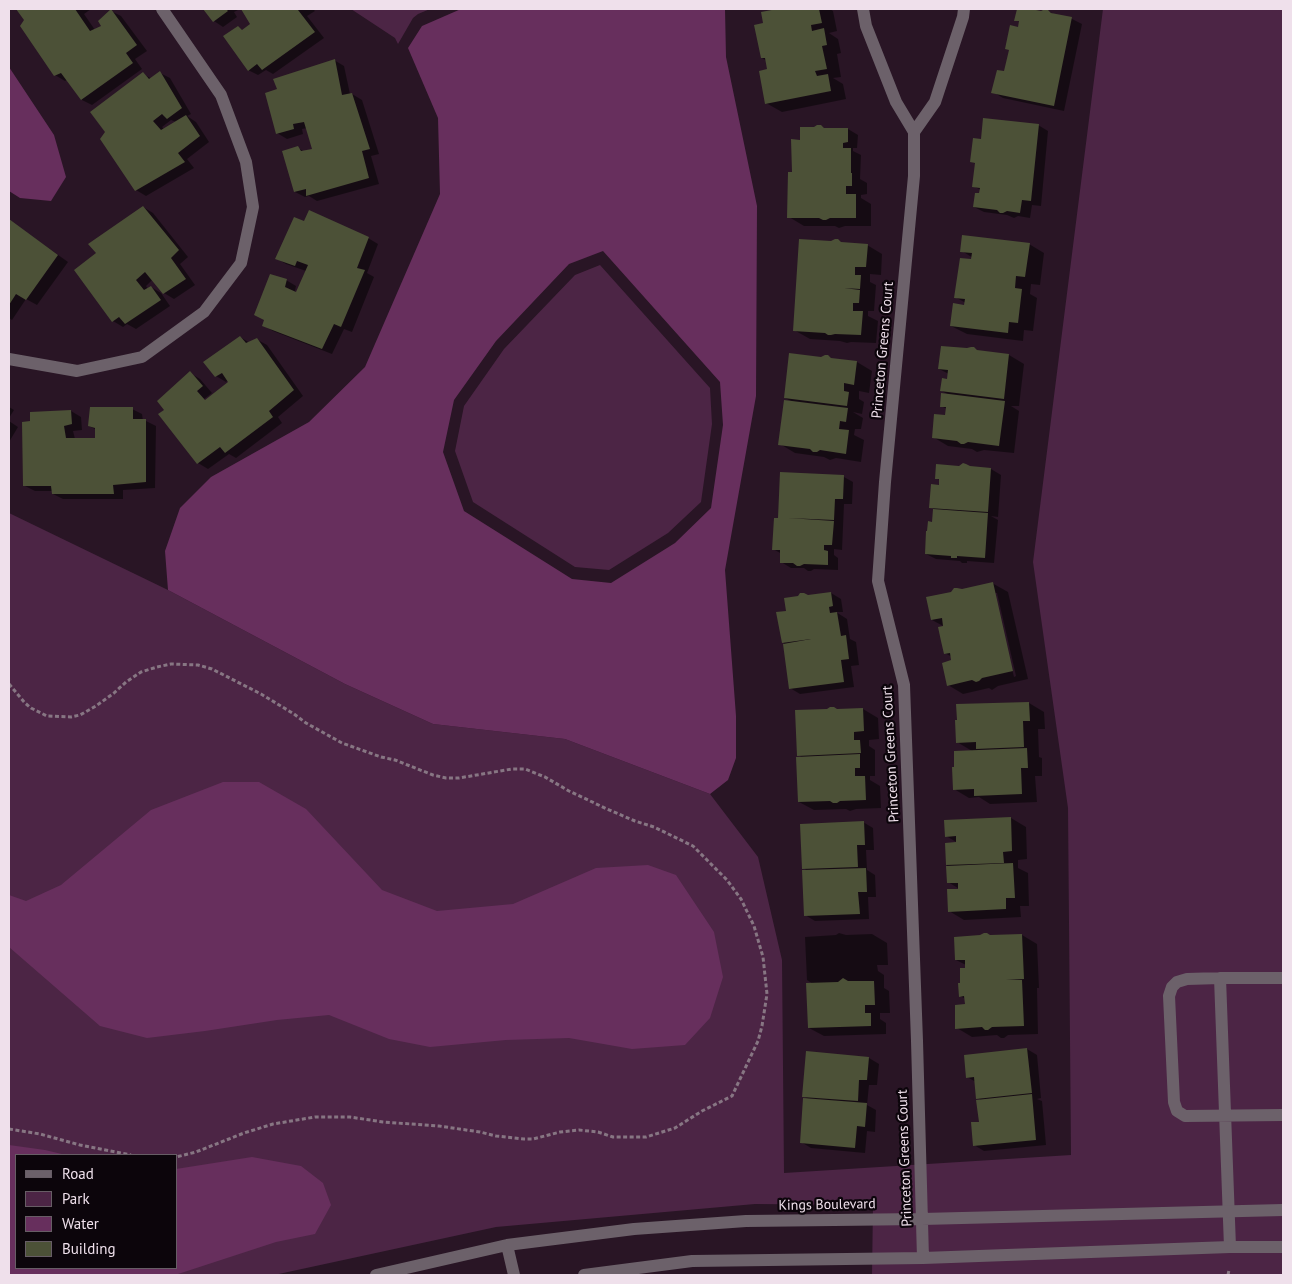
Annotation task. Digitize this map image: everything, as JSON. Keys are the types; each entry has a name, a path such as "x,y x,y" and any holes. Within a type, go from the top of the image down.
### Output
{"street":[{"path":"9,359 77,371 142,356 204,312 241,263 254,207 246,162 222,95 162,9"},
{"path":"863,9 866,26 896,102 914,132 934,102 963,17 964,9"},
{"name":"Princeton Greens Court","path":"914,132 914,176 878,581 904,685 923,1258"},
{"path":"1220,978 1230,1247"},
{"path":"1283,978 1187,979 1177,982 1172,987 1169,996 1174,1102 1178,1110 1185,1116 1283,1115"},
{"name":"Kings Boulevard","path":"376,1275 507,1245 634,1229 746,1221 922,1219 1283,1210"},
{"path":"507,1245 514,1275"},
{"path":"584,1275 692,1261 923,1258 1230,1247 1283,1247"}],"path":[{"path":"9,684 31,708 47,716 71,717 80,715 96,706 140,672 170,664 198,665 212,669 261,694 289,710 306,723 342,743 395,760 433,775 459,778 512,769 525,769 545,777 607,809 654,827 693,846 727,880 741,899 754,926 763,958 767,994 758,1041 732,1096 702,1111 675,1128 646,1137 613,1137 598,1132 579,1130 524,1139 439,1126 383,1122 350,1117 315,1117 273,1124 196,1152 178,1156"},
{"path":"9,1129 40,1134 126,1154"},
{"path":"1228,1275 1229,1270"}],"green space":[{"path":"351,9 430,9 413,18 398,44 395,38"},
{"path":"1103,9 1283,9 1283,1275 872,1275 873,1205 755,1204 496,1227 274,1275 9,1275 9,513 168,590 345,684 433,724 565,739 710,794 758,857 782,960 784,1173 1071,1155 1068,808 1033,562"},
{"path":"600,265 710,388 712,424 701,502 668,533 609,570 575,567 473,502 455,451 464,406 504,349 575,275"}],"water":[{"path":"461,9 725,9 726,57 757,206 756,396 725,570 736,716 736,758 728,780 710,794 565,739 433,724 345,684 168,590 165,551 180,508 211,477 309,422 365,367 440,194 438,118 408,48 422,26","holes":["603,251 720,382 723,425 711,508 675,543 611,583 572,579 464,511 443,452 454,400 496,341 569,264"]},
{"path":"9,67 54,135 66,177 51,201 20,198 9,191"},
{"path":"223,782 259,782 306,809 382,890 437,911 513,904 596,868 648,865 676,875 714,932 723,977 710,1018 685,1045 632,1049 569,1038 506,1040 430,1047 389,1039 329,1015 277,1020 147,1038 100,1026 9,947 9,895 26,901 61,885 151,810"},
{"path":"9,1145 62,1154 15,1154 15,1269 178,1269 178,1169 252,1157 301,1166 323,1183 331,1205 315,1234 276,1242 175,1275 9,1275"}],"building":[{"path":"16,9 75,9 90,31 101,26 98,21 111,9 137,45 126,53 133,63 81,100 61,73 54,76 20,26 24,20"},
{"path":"203,9 226,9 228,11 213,22"},
{"path":"241,9 301,9 298,10 315,32 262,70 257,64 248,71 223,36 238,26 242,30 250,24"},
{"path":"777,9 819,9 822,23 811,25 812,31 824,28 827,45 822,46 827,69 815,71 817,76 828,74 831,91 765,104 759,71 767,69 765,58 761,58 754,25 763,23 761,12"},
{"path":"1017,9 1041,11 1045,9 1051,13 1072,17 1054,106 991,93 997,70 1004,71 1009,50 1005,49 1010,25 1018,27 1019,21 1014,21"},
{"path":"335,59 342,95 352,93 370,149 362,151 369,178 306,196 306,189 294,192 282,151 298,146 301,151 312,149 304,122 293,124 294,129 276,134 265,93 277,89 273,79"},
{"path":"160,71 182,108 167,119 162,114 153,121 161,130 186,115 200,136 178,153 185,162 135,191 100,139 105,132 90,112 143,72 149,79"},
{"path":"983,118 1039,124 1031,201 1022,200 1020,213 1007,211 1000,213 997,210 973,207 975,193 979,193 980,188 972,187 975,163 970,162 973,138 981,139"},
{"path":"821,125 824,128 848,128 848,142 843,143 843,148 851,148 852,186 846,186 846,194 856,194 856,218 830,218 823,220 819,218 787,218 788,172 792,172 791,139 800,140 800,127 814,127"},
{"path":"143,206 179,250 171,258 186,279 163,294 145,272 136,280 144,290 151,286 161,300 125,324 119,317 112,322 74,270 96,253 88,244"},
{"path":"309,210 369,237 357,268 365,270 341,327 334,324 322,349 262,326 264,320 254,315 270,274 287,279 285,287 296,292 308,265 297,261 295,266 275,259 294,217 304,221"},
{"path":"9,219 58,255 26,300 16,294 9,305"},
{"path":"962,235 1030,243 1025,277 1016,276 1015,288 1022,289 1018,323 1009,322 1008,333 950,326 953,303 964,305 965,299 954,298 960,258 971,259 972,253 960,252"},
{"path":"799,239 831,241 838,239 841,242 868,244 866,267 855,267 855,275 861,275 860,289 844,288 860,290 859,303 853,303 853,311 863,311 861,335 828,335 825,333 793,331"},
{"path":"240,336 246,343 257,338 294,390 269,411 273,417 225,453 220,447 197,464 158,414 164,410 157,401 190,371 203,386 197,391 205,400 228,382 222,373 215,377 203,362"},
{"path":"941,346 974,347 977,350 1009,354 1004,399 940,391 942,378 947,379 948,370 938,369"},
{"path":"789,353 821,357 828,355 831,358 857,361 854,385 844,383 844,391 849,392 847,406 784,398"},
{"path":"941,393 1005,401 999,446 968,442 961,444 957,441 932,438 934,414 945,415 946,407 940,407"},
{"path":"784,400 848,408 846,422 840,421 839,429 849,430 846,454 820,450 813,452 810,449 778,445"},
{"path":"90,407 133,407 133,419 146,419 146,482 113,485 114,494 52,494 51,486 23,486 22,422 30,421 30,412 71,410 72,424 64,426 66,438 95,438 95,428 88,426"},
{"path":"963,463 970,466 991,468 988,512 929,508 931,484 939,485 939,479 935,479 936,464 959,466"},
{"path":"780,472 844,475 843,499 835,499 834,520 788,518 834,521 832,545 824,545 824,550 828,551 828,565 804,564 797,566 793,563 780,563 780,550 772,550 774,518 778,518"},
{"path":"933,509 988,513 985,558 957,556 957,558 951,558 951,556 925,554 926,531 928,521 932,522"},
{"path":"993,582 1013,671 982,678 976,682 972,680 947,686 942,663 951,660 950,653 944,654 938,627 943,626 942,618 931,620 926,597 951,592 954,588 962,589"},
{"path":"831,592 833,606 829,607 830,613 837,612 841,636 846,635 849,659 841,660 844,682 789,689 783,644 811,639 782,643 776,612 786,611 784,598 798,596 800,593 808,595"},
{"path":"1029,702 1030,721 1023,721 1024,747 976,749 976,742 956,743 956,704"},
{"path":"830,707 837,709 863,708 864,731 854,732 854,740 860,740 861,753 797,756 795,710 827,709"},
{"path":"1027,748 1028,768 1021,768 1022,794 974,796 974,789 953,790 952,767 954,767 954,751"},
{"path":"860,754 860,768 855,768 855,776 865,776 866,800 840,801 837,803 830,801 798,802 796,757"},
{"path":"1011,817 1012,851 1003,852 1004,863 946,865 945,843 956,842 956,836 945,837 944,820"},
{"path":"864,821 865,845 857,845 858,867 802,869 800,824"},
{"path":"1013,863 1015,898 1006,898 1006,909 948,912 947,889 958,889 958,883 947,883 946,866"},
{"path":"866,868 867,892 858,892 860,914 804,916 802,870"},
{"path":"984,933 990,935 1022,934 1024,979 1006,980 1022,980 1024,1026 992,1027 988,1030 982,1027 955,1029 955,1005 965,1004 964,996 959,997 958,983 960,983 960,968 965,968 965,960 955,960 954,937"},
{"path":"843,978 848,981 874,981 875,1005 865,1005 865,1013 871,1013 871,1026 808,1028 806,983 838,982"},
{"path":"1027,1048 1032,1093 976,1099 974,1077 966,1078 964,1055"},
{"path":"806,1051 869,1057 867,1080 859,1080 858,1101 802,1097"},
{"path":"1032,1094 1036,1140 973,1146 971,1122 979,1122 976,1100"},
{"path":"803,1098 867,1103 865,1127 857,1126 855,1148 800,1143"}]}
